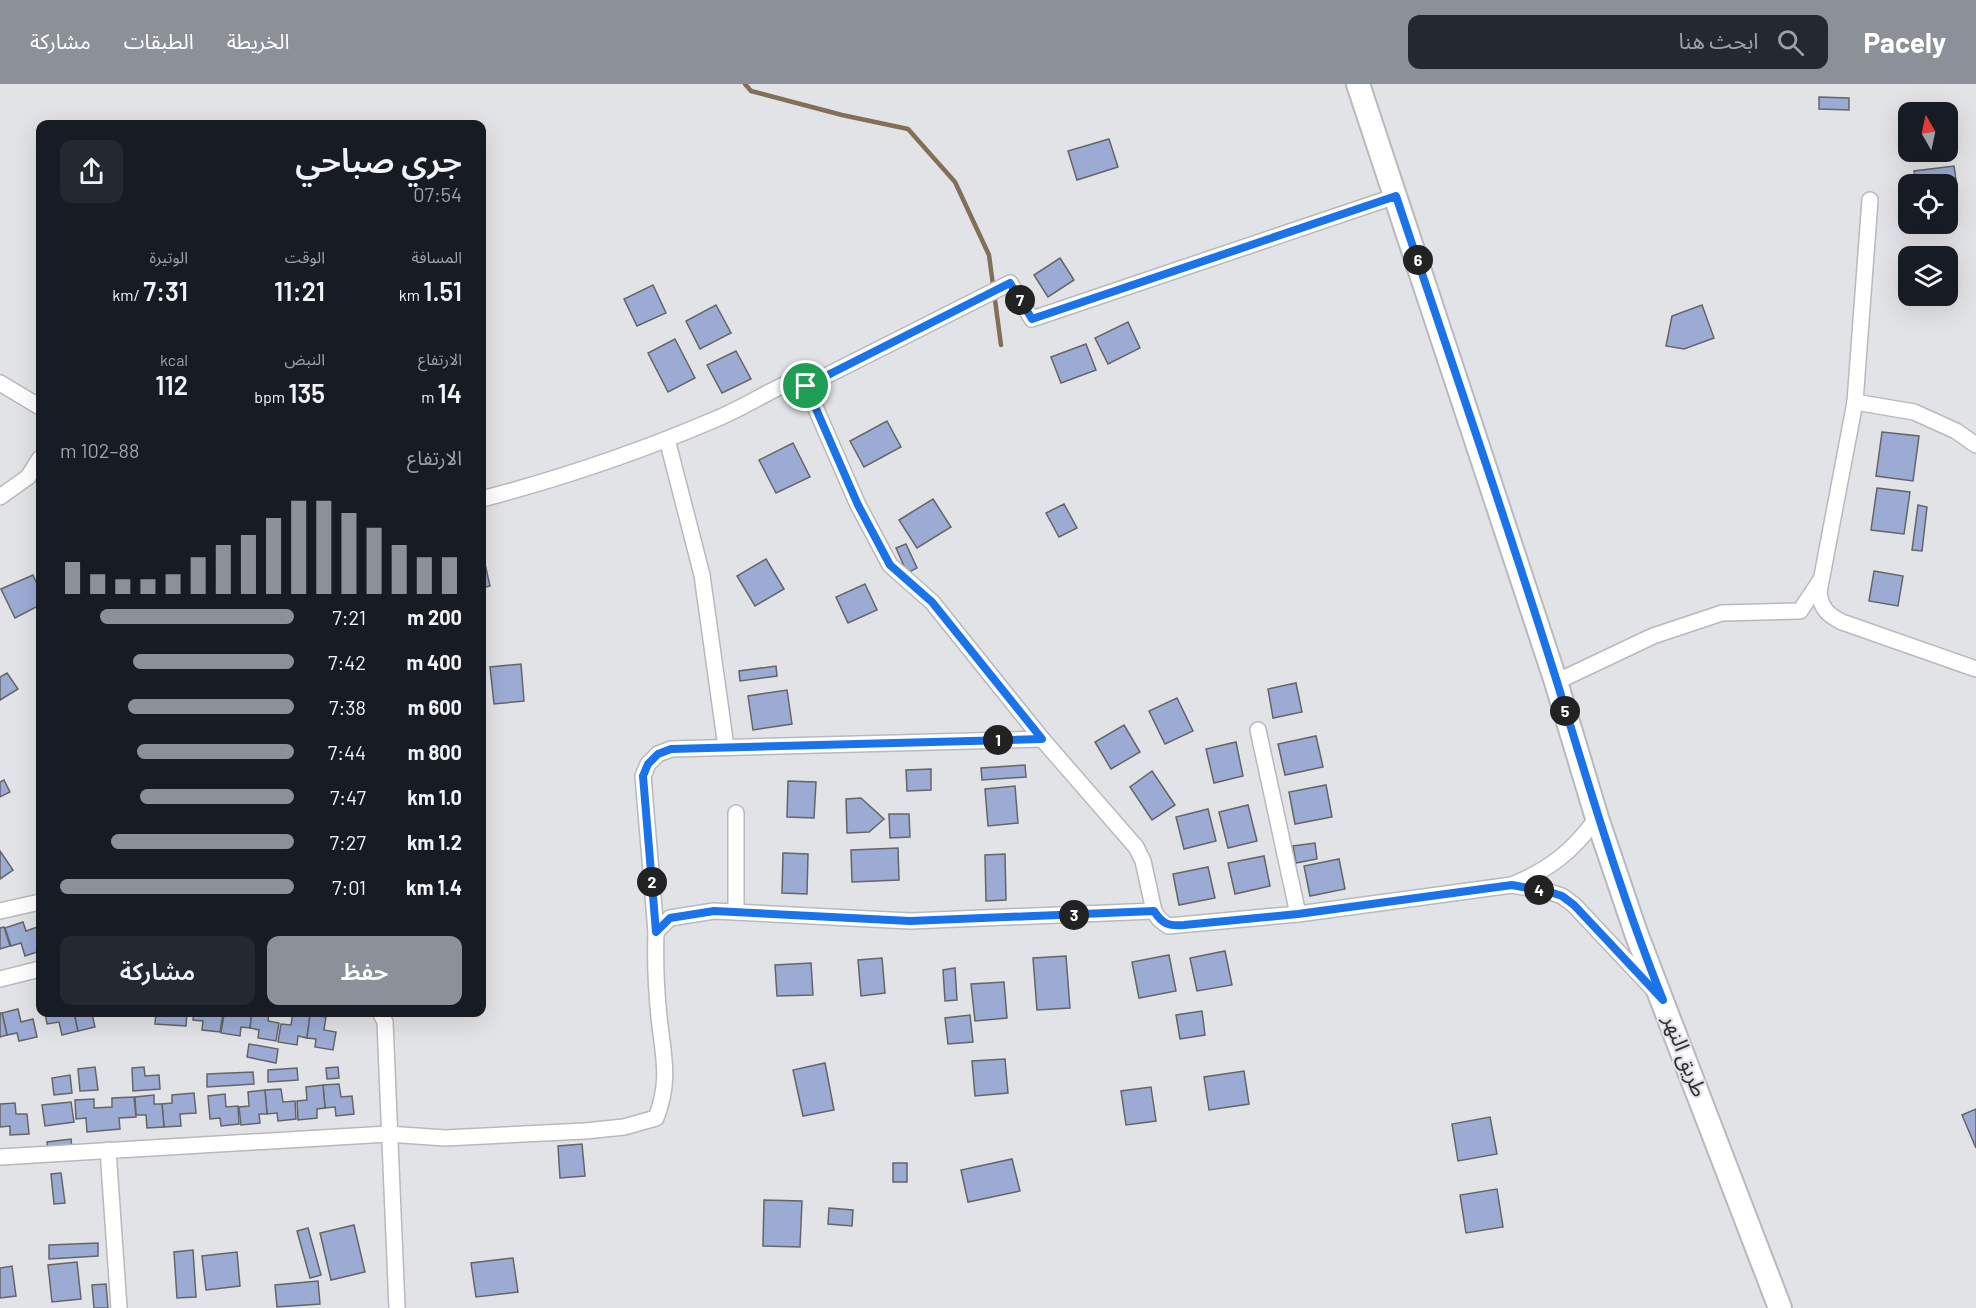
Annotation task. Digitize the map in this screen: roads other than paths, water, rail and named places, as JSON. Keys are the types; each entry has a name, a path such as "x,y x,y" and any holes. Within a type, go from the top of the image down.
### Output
{"main road":[{"name":"طريق النهر","path":"1358,84 1556,682 1597,818 1636,933 1780,1308"}],"street":[{"path":"806,386 1010,283 1032,319 1396,196"},
{"path":"1870,200 1855,402 1819,592 1821,603 1824,610 1831,616 1976,669"},
{"path":"486,498 545,483 642,450 719,418 794,381 806,386 858,505 890,565 932,602 1042,739 1136,847 1143,861 1154,911 1159,920 1168,926 1298,914 1512,885 1539,873 1561,858 1579,843 1597,818"},
{"path":"0,383 36,405"},
{"path":"1855,402 1914,412 1956,431 1976,445"},
{"path":"669,447 702,575 726,747"},
{"path":"0,497 28,477 36,464"},
{"path":"1556,682 1653,636 1722,613 1800,611 1822,577"},
{"path":"1258,730 1298,914"},
{"path":"0,1157 388,1134 445,1138 585,1131 624,1126 656,1118 664,1097 664,1063 643,776 648,764 658,754 671,749 1042,739"},
{"path":"736,813 736,912"},
{"path":"1512,885 1550,892 1562,896 1574,905 1663,1000"},
{"path":"0,911 36,903"},
{"path":"656,932 670,918 714,911 910,921 1154,911"},
{"path":"0,979 36,970"},
{"path":"382,1017 385,1022 397,1308"},
{"path":"108,1150 119,1308"}],"waterway":[{"path":"745,84 751,91 842,115 908,129 955,182 989,255 1001,345"}]}
